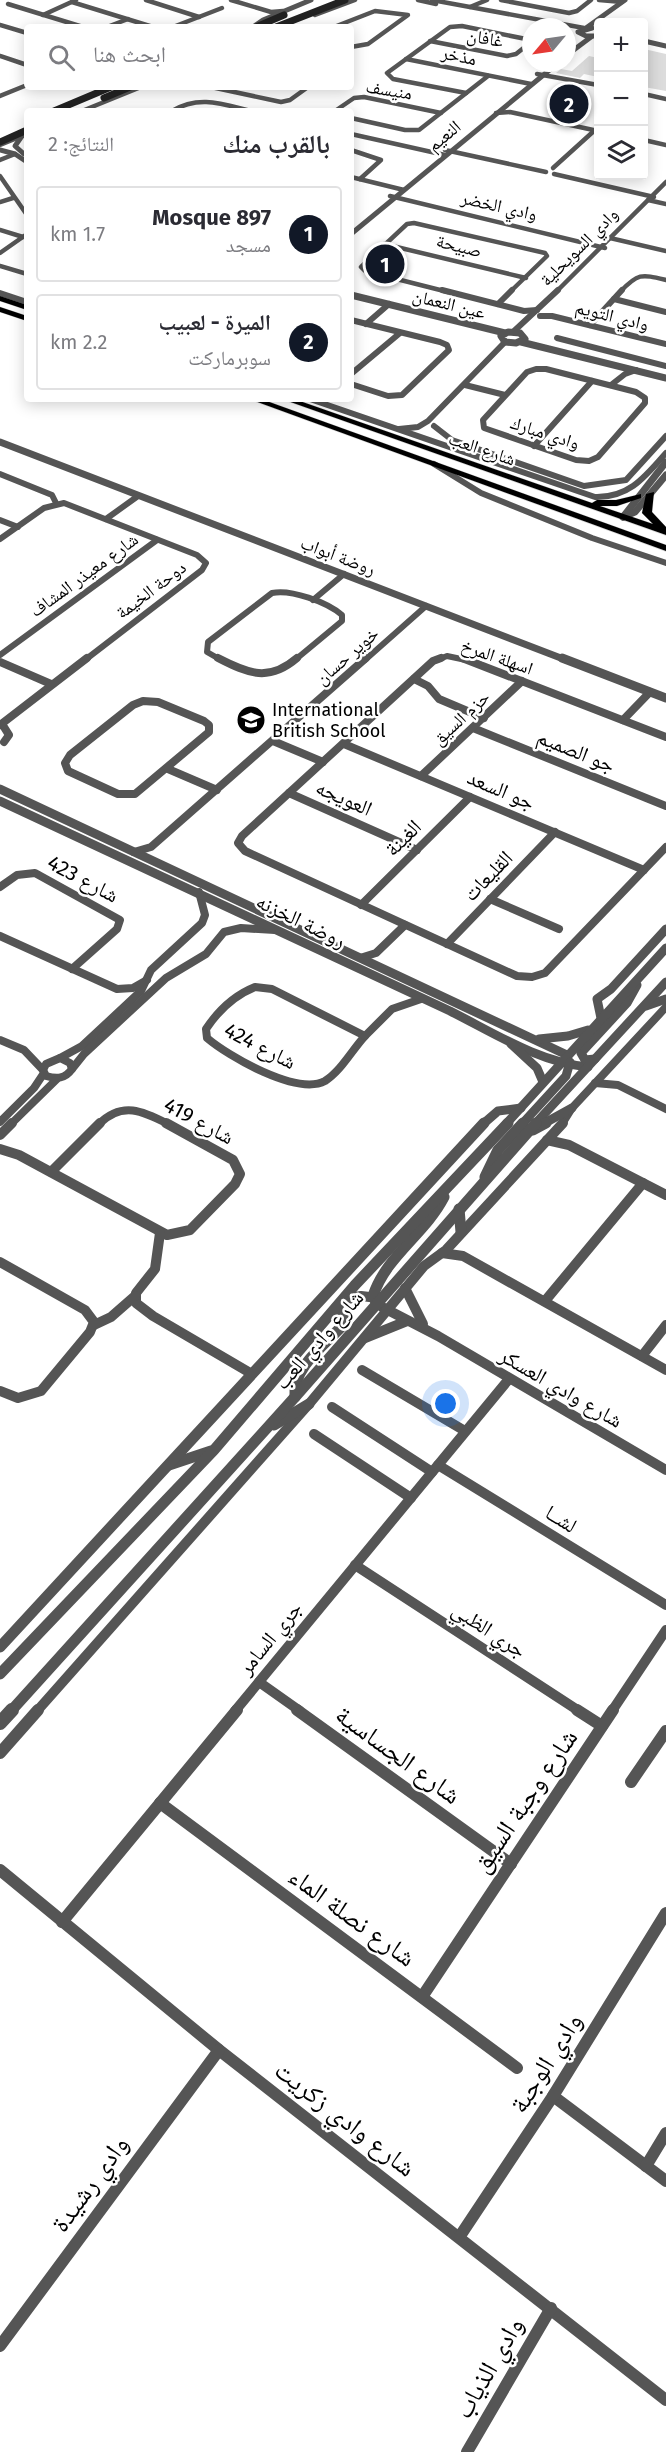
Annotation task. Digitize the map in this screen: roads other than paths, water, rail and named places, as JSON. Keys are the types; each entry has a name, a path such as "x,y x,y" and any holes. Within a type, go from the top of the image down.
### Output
{"main road":[{"path":"261,24 321,0"},
{"path":"284,24 345,0"},
{"path":"61,108 104,90"},
{"path":"79,108 123,90"},
{"path":"0,133 24,123"},
{"path":"0,144 24,134"},
{"path":"0,298 24,305"},
{"path":"0,309 24,318"},
{"name":"شارع العب","path":"261,402 666,548"},
{"name":"شارع العب","path":"295,402 666,531"},
{"path":"308,402 331,407"},
{"path":"475,458 507,475"},
{"path":"474,479 507,487 603,518 623,517 621,525 630,536 641,533 666,540"},
{"path":"651,494 648,515 666,531"},
{"path":"572,498 610,504 638,496"}],"street":[{"path":"0,7 17,0"},
{"path":"146,0 199,17"},
{"path":"234,0 272,14"},
{"path":"258,24 272,14 311,0"},
{"path":"293,24 355,0"},
{"path":"479,7 487,0"},
{"path":"501,0 572,12 591,0"},
{"path":"527,5 534,0"},
{"path":"599,0 621,3"},
{"path":"610,18 633,0"},
{"path":"43,15 74,1 144,24"},
{"path":"432,1 522,20"},
{"path":"354,46 368,44 408,15 421,2 432,1 479,7 594,29"},
{"path":"576,37 585,28 621,3"},
{"path":"8,4 73,24"},
{"path":"181,24 222,8"},
{"path":"342,24 375,11 408,15"},
{"path":"116,24 128,19"},
{"path":"0,25 24,32"},
{"path":"466,93 388,76 387,73 447,28 456,26 522,39"},
{"path":"576,33 594,36"},
{"path":"576,49 594,37"},
{"name":"غافان","path":"430,41 507,56 516,54 522,49"},
{"path":"648,44 666,47"},
{"path":"0,56 24,64"},
{"name":"مذخر","path":"406,59 527,84"},
{"path":"541,73 594,84"},
{"name":"النعيم","path":"354,231 401,189 541,73"},
{"path":"354,119 415,131 423,128 488,76"},
{"name":"النعيم","path":"446,152 496,113 527,84"},
{"path":"0,96 24,86"},
{"path":"0,90 9,93"},
{"path":"89,108 134,90"},
{"path":"224,90 286,101 303,90"},
{"path":"648,95 666,99"},
{"name":"منيسف","path":"339,108 354,98 364,97 441,113"},
{"path":"244,108 259,98"},
{"path":"177,108 195,99 237,108"},
{"path":"496,113 510,112 594,129"},
{"path":"556,171 594,133"},
{"path":"24,135 16,142 16,150 24,159"},
{"path":"354,135 556,171 653,198 666,204"},
{"path":"648,141 666,145"},
{"path":"0,160 16,150"},
{"path":"3,151 16,150 24,154"},
{"path":"354,151 381,160 360,179"},
{"path":"0,176 24,210"},
{"path":"354,178 401,189"},
{"name":"وادي السويحلية","path":"418,426 428,421 520,339 541,313 666,182"},
{"name":"وادي السويحلية","path":"653,198 666,188"},
{"name":"النعيم","path":"354,226 392,197"},
{"name":"وادي الخضر","path":"392,197 603,247"},
{"path":"0,202 14,198"},
{"path":"481,236 495,221"},
{"path":"498,303 547,256 545,253 481,236 414,223 407,224 361,267 365,271 498,303 524,311 532,316"},
{"path":"0,230 24,236"},
{"path":"0,253 24,237"},
{"path":"613,238 665,250"},
{"name":"صبيحة","path":"384,244 526,278"},
{"path":"0,266 24,273"},
{"path":"590,325 634,277 645,275 666,280"},
{"path":"0,293 24,305"},
{"name":"عين النعمان","path":"354,298 506,336"},
{"name":"وادي التويم","path":"614,299 666,312"},
{"path":"366,324 388,306"},
{"name":"وادي التويم","path":"524,311 541,313 666,344"},
{"name":"وادي السويحلية","path":"433,428 506,336 532,316 541,313"},
{"path":"354,321 440,342 447,345 449,350 402,396 387,396 354,385"},
{"path":"354,371 400,333"},
{"path":"506,336 666,376"},
{"path":"506,336 624,371 636,370 666,376"},
{"path":"557,338 666,366"},
{"name":"وادي مبارك","path":"536,369 612,386 640,394 646,401 598,457 582,461 482,426 483,420 505,395 527,372 536,369"},
{"path":"612,386 624,371"},
{"path":"534,446 591,381"},
{"name":"وادي مبارك","path":"467,385 505,395"},
{"name":"شارع العب","path":"318,402 584,495 609,498 632,490 666,453"},
{"path":"392,428 418,426 416,429 420,433 433,428"},
{"path":"433,428 432,436 442,446"},
{"path":"433,428 448,438 579,486 622,482 666,436"},
{"name":"روضة أبواب","path":"0,442 666,698"},
{"path":"496,465 503,459"},
{"path":"623,517 666,462"},
{"name":"شارع العب","path":"434,464 481,493 592,538 666,562"},
{"name":"دوحة الخيمة","path":"0,474 52,495 57,503 69,505 202,557 205,567 1,724"},
{"path":"623,517 635,512 666,475"},
{"path":"106,519 138,496"},
{"path":"0,539 44,508 57,503"},
{"path":"0,520 18,527"},
{"name":"شارع معيذر المشاف","path":"0,655 157,540"},
{"path":"314,600 344,574"},
{"path":"286,591 314,600 339,611 342,621 280,672 269,675 258,674 212,655 206,650 208,642 275,592 286,591"},
{"name":"خوير حسان","path":"135,852 151,847 426,606"},
{"name":"اسهلة المرخ","path":"666,737 453,656 437,659 240,838 239,846 405,926 517,976 537,976 544,973 666,847"},
{"path":"0,662 51,684"},
{"path":"414,680 428,686 439,699 483,718"},
{"name":"حزم السيق","path":"420,776 522,681"},
{"path":"623,720 650,692"},
{"path":"151,700 200,719 210,728 206,737 168,769 143,790 127,795 114,793 70,773 65,763 70,755 134,705 151,700"},
{"path":"1,724 9,735 4,742"},
{"name":"جو الصميم","path":"473,728 666,806"},
{"path":"273,741 323,762"},
{"name":"جو السعد","path":"344,744 644,870"},
{"path":"168,769 217,790"},
{"name":"روضة الخزنه","path":"0,789 377,966 454,1007 507,1040 566,1062 592,1063"},
{"name":"العويجه","path":"289,793 417,850"},
{"name":"الغينة","path":"361,905 470,797"},
{"name":"روضة الخزنه","path":"0,801 199,892 421,999 454,1007 533,1038 566,1062"},
{"name":"القليعات","path":"447,944 555,832"},
{"path":"148,858 151,847"},
{"name":"شارع 423","path":"0,887 16,875 35,873 116,915 120,920 117,929 72,969"},
{"path":"1,1130 34,1088 46,1064 82,1046 141,991 152,970 204,920 199,892"},
{"path":"490,899 559,929"},
{"path":"360,958 376,953 405,926"},
{"path":"1,1130 57,1079 68,1075 84,1054 166,978 206,954 224,932 241,928 280,931"},
{"path":"601,1018 597,999 611,989 666,929"},
{"path":"0,936 117,989 133,988 147,980"},
{"name":"شارع وادي العب","path":"0,1674 214,1450 340,1304 446,1191 543,1082 566,1062 591,1028 666,948"},
{"path":"376,953 377,966"},
{"path":"592,1063 581,1057 581,1053 627,1003 640,976"},
{"name":"شارع وادي العب","path":"0,1723 381,1303 484,1180 666,982"},
{"name":"شارع 424","path":"365,1036 272,989 261,987 245,991 211,1022 206,1034 210,1041 218,1047 291,1083 304,1086 324,1081 387,1013 403,1004 421,999"},
{"path":"403,1004 406,996 404,991"},
{"path":"646,1006 666,999"},
{"path":"0,1753 309,1404 360,1342 381,1303 405,1288 426,1264 442,1253 558,1130 572,1108 666,1007"},
{"path":"533,1038 559,1038 591,1028"},
{"path":"0,1040 30,1054 70,1063 72,1069"},
{"path":"507,1040 537,1068 543,1082"},
{"path":"30,1054 43,1072 57,1079"},
{"path":"484,1180 498,1150 566,1076 566,1062"},
{"path":"607,1071 618,1085"},
{"path":"595,1083 618,1085 666,1108"},
{"name":"شارع 419","path":"51,1172 105,1118 113,1112 129,1108 146,1114 237,1164 238,1179 195,1225 183,1233 160,1233"},
{"name":"شارع وادي العب","path":"0,1647 488,1119 498,1111 521,1108"},
{"path":"527,1133 572,1108"},
{"path":"1,1130 10,1146 19,1155"},
{"path":"558,1130 569,1145"},
{"path":"547,1140 569,1145 666,1195"},
{"path":"0,1149 19,1155 160,1233 155,1269 135,1296 111,1317 94,1325 40,1391 18,1398 0,1391"},
{"path":"545,1301 643,1183"},
{"path":"381,1303 380,1276 436,1213 446,1191"},
{"path":"459,1209 457,1236 463,1256"},
{"path":"442,1253 463,1256 666,1370"},
{"path":"0,1262 88,1312 94,1325"},
{"path":"405,1288 423,1324"},
{"path":"135,1296 139,1306 153,1316 252,1374"},
{"path":"295,1397 292,1390 297,1377 344,1324 340,1304 381,1303"},
{"name":"شارع وادي العسكر","path":"381,1303 407,1322 438,1336 666,1470"},
{"name":"شارع وادي العسكر","path":"381,1303 423,1324 438,1336"},
{"path":"360,1342 386,1328 407,1322"},
{"path":"642,1356 666,1325"},
{"path":"362,1370 465,1431"},
{"name":"جري السامر","path":"62,1922 509,1379"},
{"path":"259,1435 309,1404"},
{"name":"لشــا","path":"332,1407 666,1605"},
{"path":"314,1434 411,1498"},
{"path":"167,1466 214,1450"},
{"name":"جري الظبي","path":"355,1565 602,1726"},
{"name":"شارع وجبة السيق","path":"422,1997 666,1630"},
{"name":"شارع الجساسية","path":"259,1682 511,1864"},
{"path":"631,1782 666,1731"},
{"name":"شارع نصلة الماء","path":"160,1803 517,2068"},
{"name":"شارع وادي زكريت","path":"0,1870 219,2050 552,2308 666,2400"},
{"name":"وادي الوجبة","path":"460,2236 553,2096 666,1912"},
{"name":"وادي رشيدة","path":"0,2346 219,2050"},
{"path":"553,2096 666,2181"},
{"path":"646,2166 666,2133"},
{"name":"وادي الذياب","path":"467,2452 552,2308"}],"place":[{"name":"الميرة - لعبيب","path":"569,104"},
{"name":"Mosque 897","path":"385,264"},
{"name":"International British School","path":"251,720"}]}
